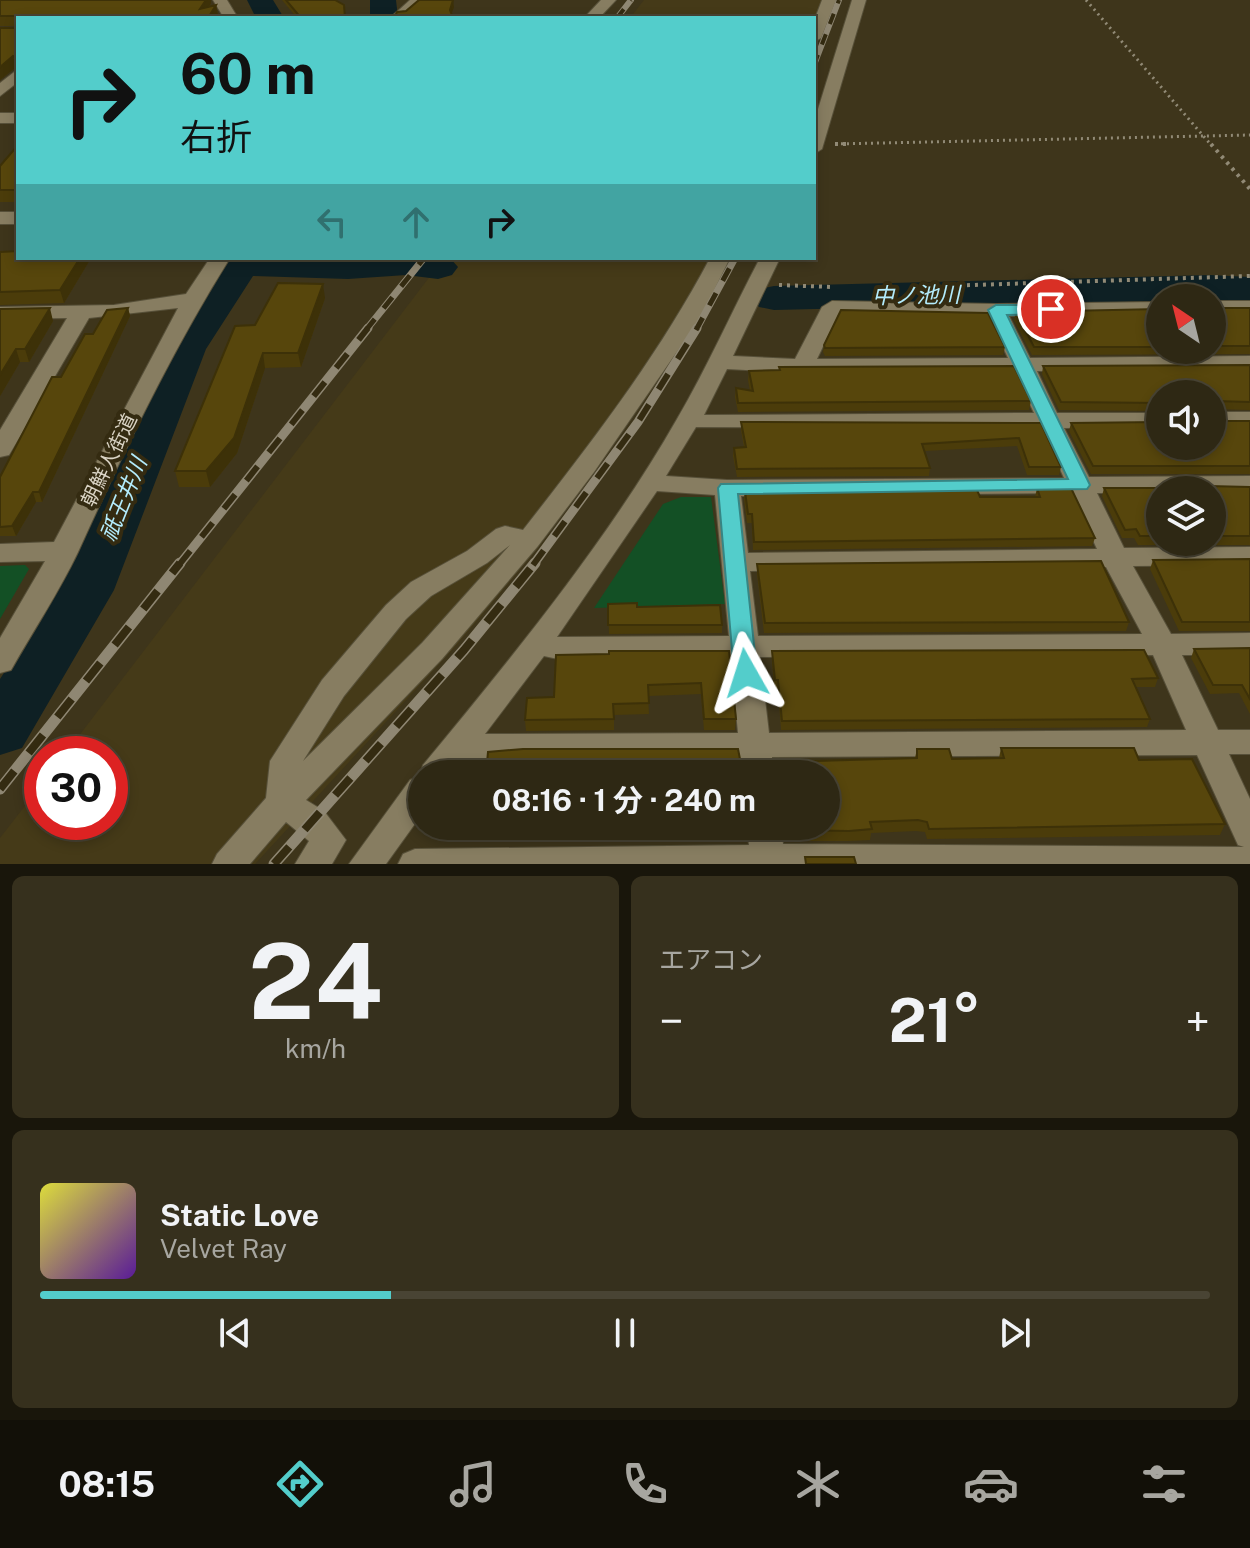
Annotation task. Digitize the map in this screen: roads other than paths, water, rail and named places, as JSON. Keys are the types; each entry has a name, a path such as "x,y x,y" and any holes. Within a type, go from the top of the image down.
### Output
{"street":[{"path":"399,16 418,0"},
{"path":"593,16 609,0"},
{"path":"816,33 829,0"},
{"path":"816,144 859,0"},
{"path":"0,91 16,73"},
{"name":"朝鮮人街道","path":"0,662 33,612 65,551 142,390 191,300 219,260"},
{"path":"229,864 282,803 432,651 529,540 585,467 689,318 719,260"},
{"path":"446,760 537,644 648,483 721,362 769,260"},
{"path":"0,313 81,313 191,300"},
{"path":"802,366 832,307 1146,308"},
{"path":"1226,307 1250,307"},
{"path":"996,310 1115,558 1163,645 1250,835"},
{"path":"0,450 81,313"},
{"path":"721,362 802,366 1250,363"},
{"path":"689,418 705,422 1146,420"},
{"path":"1226,419 1250,419"},
{"path":"648,483 727,488 1250,484"},
{"path":"727,488 756,760"},
{"path":"282,803 286,761 333,688 396,612 421,589 477,557 505,535 529,540"},
{"path":"0,553 65,551"},
{"path":"735,562 1250,556"},
{"path":"537,644 558,648 1250,644"},
{"path":"456,747 756,760 1250,742"},
{"path":"282,803 312,821 329,840 312,864"},
{"path":"366,864 408,808"},
{"path":"415,864 767,850 1250,862"}],"waterway":[{"name":"中ノ池川","path":"260,0 269,16"},
{"name":"祇王井川","path":"383,0 384,16"},
{"name":"中ノ池川","path":"241,264 244,260"},
{"name":"中ノ池川","path":"241,264 348,267 406,263 438,267"},
{"name":"祇王井川","path":"0,731 86,590 184,349 241,264"},
{"name":"中ノ池川","path":"774,298 1210,287 1250,289"}],"railway":[{"path":"619,16 631,0"},
{"path":"816,60 839,0"},
{"path":"366,330 422,260"},
{"path":"696,330 734,260"},
{"path":"179,565 368,328"},
{"path":"533,565 638,422 697,328"},
{"path":"0,789 180,563"},
{"path":"274,864 464,650 535,563"}]}
